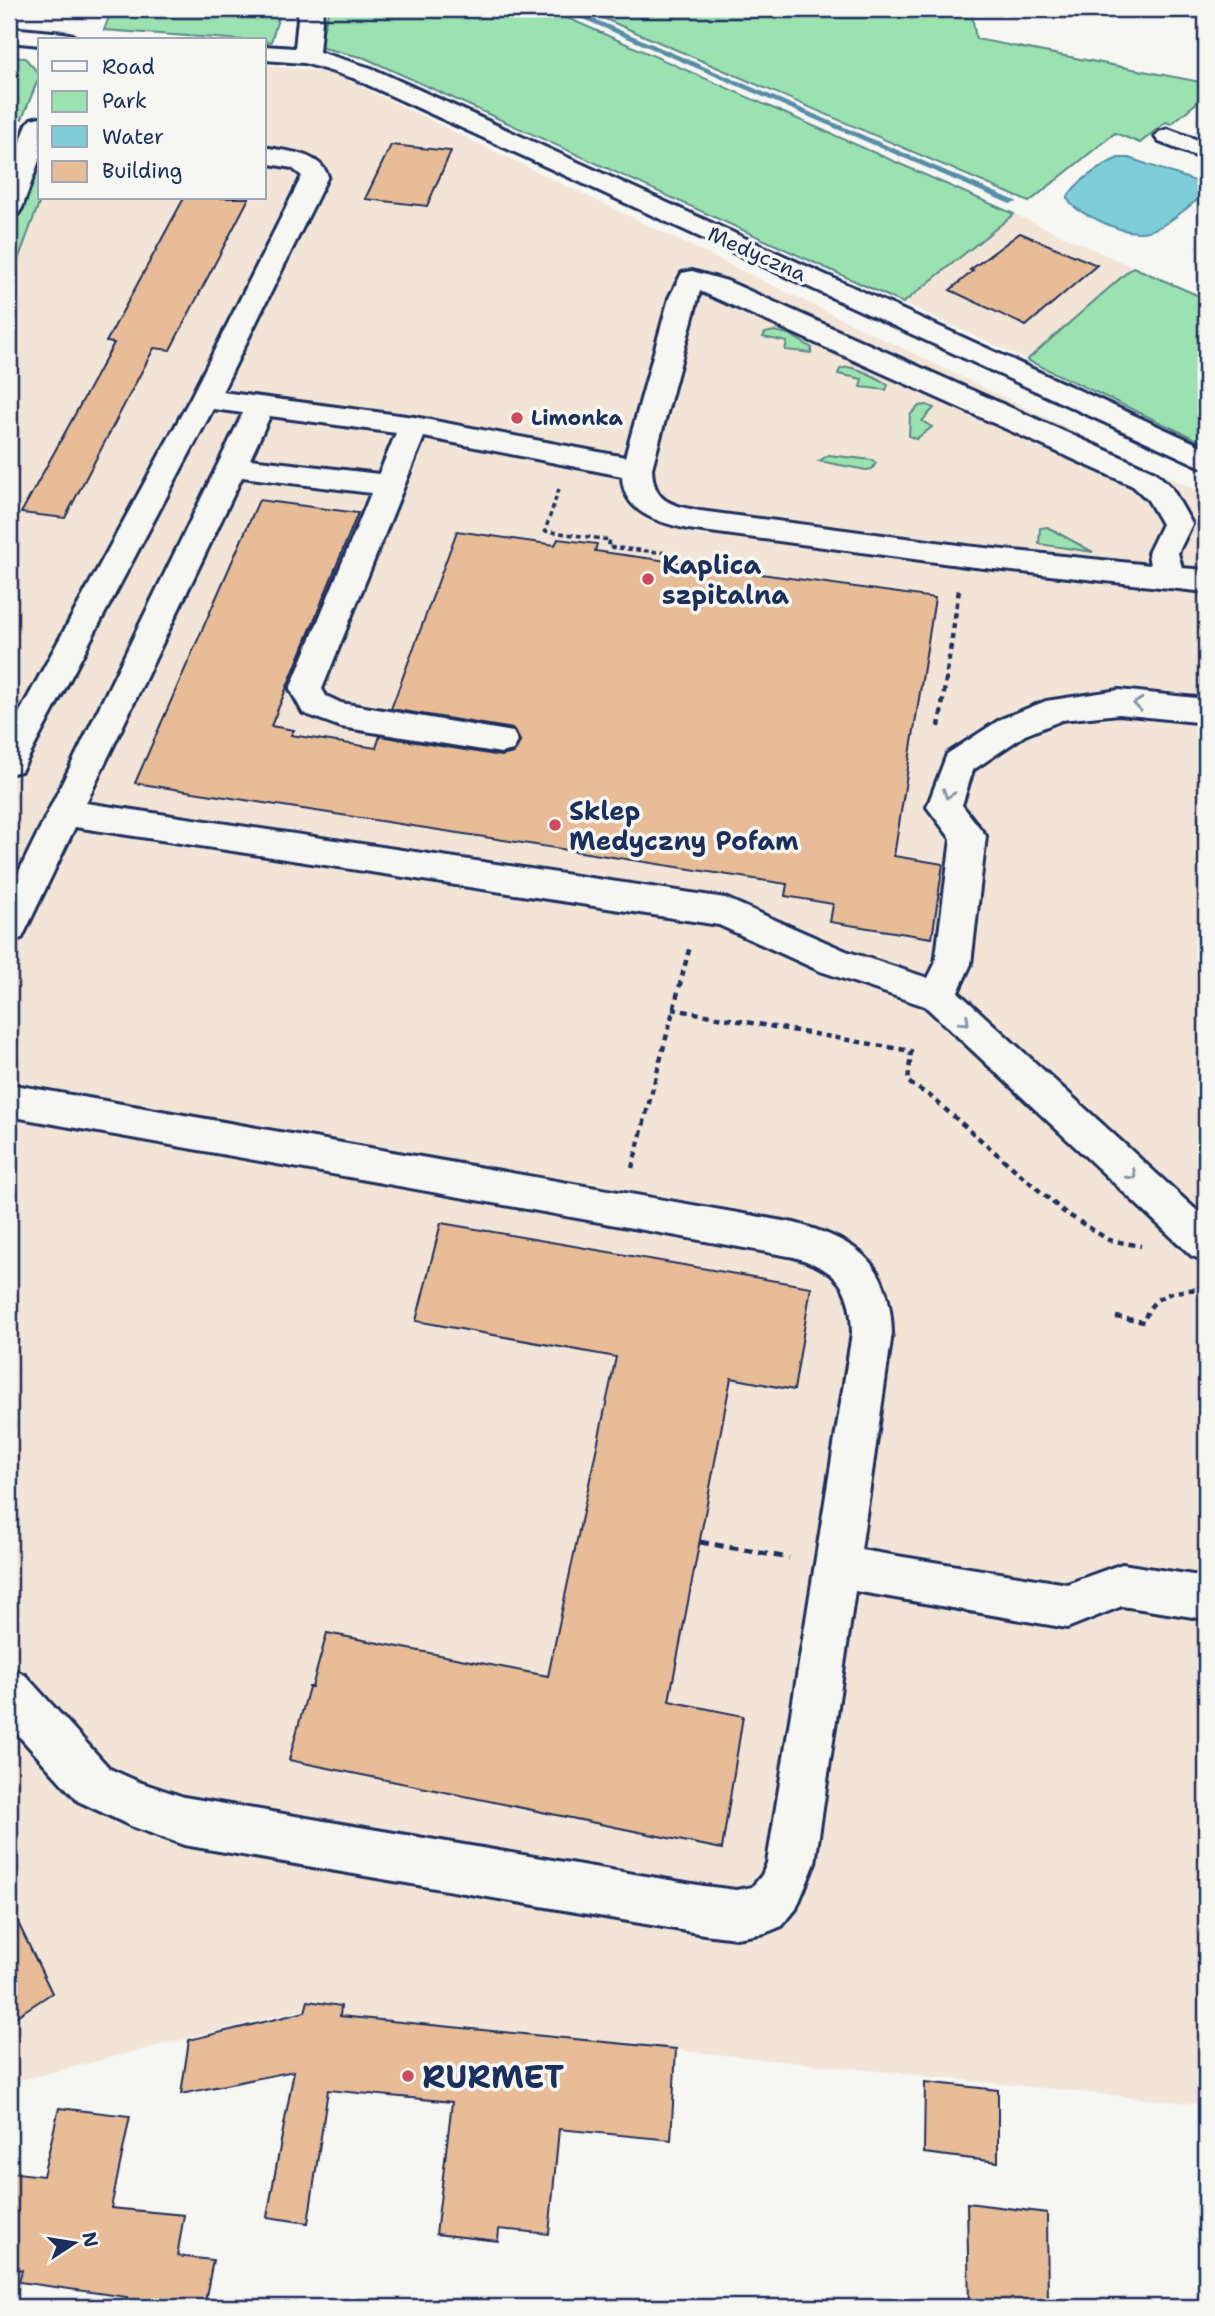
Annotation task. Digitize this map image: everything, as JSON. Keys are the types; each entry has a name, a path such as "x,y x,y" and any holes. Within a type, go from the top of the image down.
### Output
{"street":[{"path":"306,57 311,9"},
{"path":"9,34 46,38"},
{"name":"Medyczna","path":"266,54 306,57 362,73 1206,459"},
{"path":"9,208 38,129"},
{"path":"1168,137 1206,152"},
{"path":"9,762 204,399 315,176 312,168 299,162 266,155"},
{"path":"720,237 692,279 683,298 637,468 636,484 641,496 654,508 675,516 966,556 1206,581"},
{"path":"692,279 717,287 1144,479 1160,494 1177,524 1163,553 1169,576"},
{"path":"204,399 414,426 595,463 637,468"},
{"path":"9,928 261,406"},
{"path":"414,426 306,689 308,699 317,708 341,715 501,741"},
{"path":"232,466 389,485"},
{"path":"938,996 953,964 969,836 944,807 959,763 1013,727 1058,709 1119,702 1206,711"},
{"path":"65,813 725,912 833,961 938,996 1206,1244"},
{"path":"9,1100 823,1247 849,1263 865,1284 873,1310 872,1333 791,1863 779,1892 765,1909 736,1914 184,1821 131,1803 94,1785 9,1691"},
{"path":"835,1567 1067,1606 1122,1585 1206,1598"}],"path":[{"path":"950,789 931,779 960,586"},
{"path":"622,1209 687,949 725,912"},
{"path":"672,1009 911,1051 908,1082 930,1096 1064,1212 1109,1240 1129,1246 1149,1246"},
{"path":"1116,1317 1144,1322 1145,1311 1155,1298 1176,1291 1204,1290 1198,1278"},
{"path":"699,1542 835,1567"}],"shaded area":[{"path":"266,65 331,72 1206,495 1206,2105 297,2011 9,2083 9,284 40,200 266,200"},
{"path":"1014,214 1133,267 1027,360 903,303"}],"green space":[{"path":"112,9 281,9 271,42 266,42 266,38 215,38 104,30"},
{"path":"329,9 547,9 1014,214 903,303 365,58 319,47"},
{"path":"582,9 971,9 976,39 1206,83 1206,95 1171,124 1166,122 1140,143 1115,133 1029,202"},
{"path":"9,57 25,58 38,73 38,80 22,119 9,119"},
{"path":"38,156 38,200 40,200 9,284 9,227"},
{"path":"1133,267 1206,299 1206,444 1027,360"},
{"path":"774,331 789,334 812,348 811,353 785,350 787,342 763,337 765,333"},
{"path":"848,367 879,379 888,385 886,390 860,387 862,379 838,374 840,369"},
{"path":"919,406 934,408 922,421 932,427 916,439 909,436 910,415"},
{"path":"829,455 872,460 876,463 872,469 866,470 819,461"},
{"path":"1047,527 1093,552 1039,544 1040,528"}],"water":[{"path":"1118,158 1129,158 1198,182 1204,195 1166,223 1144,232 1116,228 1073,206 1067,198 1076,186"}],"building":[{"path":"391,145 451,151 427,206 365,199"},
{"path":"183,200 248,200 170,350 154,348 65,518 21,513 114,343 106,342"},
{"path":"1020,233 1097,265 1026,326 950,290 973,271 970,270"},
{"path":"259,500 358,513 271,726 294,730 291,735 376,748 380,736 501,756 514,753 520,742 513,729 391,709 457,531 555,545 558,539 597,544 595,551 935,598 894,856 943,864 932,938 830,922 833,904 785,896 787,884 135,783"},
{"path":"441,1223 811,1287 794,1390 731,1378 669,1701 743,1716 722,1849 289,1760 327,1633 548,1676 616,1357 416,1321"},
{"path":"9,1904 52,1993 9,2021"},
{"path":"308,2001 341,2006 340,2016 676,2049 671,2140 559,2129 549,2234 499,2229 498,2241 436,2234 452,2102 328,2090 308,2223 267,2217 294,2071 181,2094 189,2040 305,2012"},
{"path":"925,2082 998,2090 998,2162 924,2153"},
{"path":"59,2108 130,2116 111,2208 184,2215 177,2256 213,2260 204,2307 125,2307 127,2297 19,2282 22,2270 9,2268 9,2172 43,2176"},
{"path":"967,2203 1047,2213 1048,2307 969,2307"}],"waterway":[{"path":"564,9 1013,202"}],"place":[{"name":"Limonka","path":"517,418"},
{"name":"Kaplica szpitalna","path":"648,579"},
{"name":"Sklep Medyczny Pofam","path":"555,825"},
{"name":"RURMET","path":"408,2076"}]}
